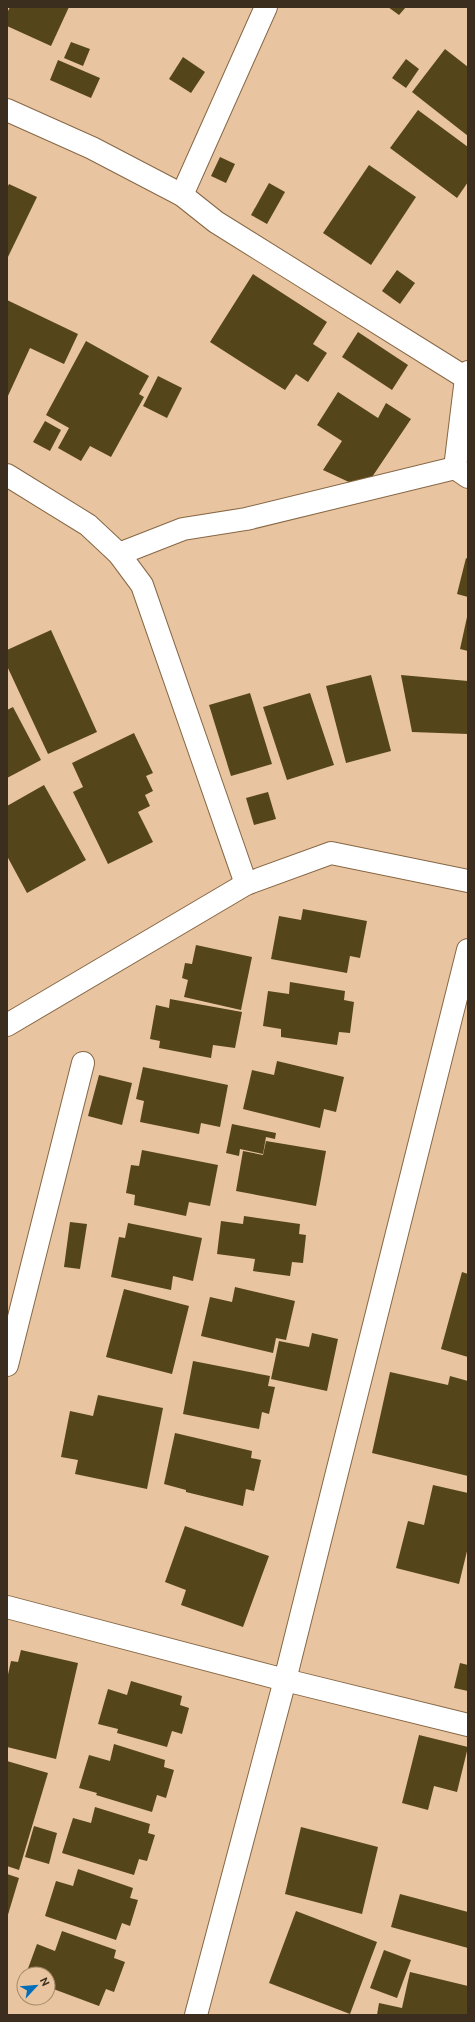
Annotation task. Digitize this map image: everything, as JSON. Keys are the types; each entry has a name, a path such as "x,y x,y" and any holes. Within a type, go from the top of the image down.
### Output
{"street":[{"path":"182,196 266,7"},
{"path":"7,110 92,148 182,196 216,222 467,375 461,472 246,519 183,529 119,554"},
{"path":"7,475 88,524 119,554 142,585 246,884"},
{"path":"7,1026 246,884 331,853 468,881"},
{"path":"196,2015 285,1680 468,950"},
{"path":"7,1365 83,1063"},
{"path":"7,1607 285,1680 468,1725"}],"building":[{"path":"10,7 69,7 51,46 7,26 7,13"},
{"path":"388,7 406,7 399,15"},
{"path":"71,42 90,49 83,66 64,58"},
{"path":"445,49 468,67 468,136 412,92"},
{"path":"183,57 205,72 191,93 169,79"},
{"path":"406,59 419,69 406,88 392,78"},
{"path":"58,60 100,78 91,98 50,80"},
{"path":"418,110 468,147 468,182 457,198 390,148"},
{"path":"220,157 235,164 226,183 211,176"},
{"path":"369,165 416,197 371,265 323,233"},
{"path":"269,183 285,192 267,224 251,215"},
{"path":"9,184 37,197 7,259 7,188"},
{"path":"397,270 415,283 400,304 382,291"},
{"path":"253,274 327,322 313,344 327,353 308,382 296,374 285,390 210,342"},
{"path":"7,300 78,334 64,364 30,348 7,398"},
{"path":"358,332 408,365 392,390 342,357"},
{"path":"86,341 149,376 139,394 144,397 111,457 90,446 81,461 58,448 69,428 46,415"},
{"path":"158,376 182,388 167,418 143,406"},
{"path":"338,392 378,418 386,403 411,419 364,489 323,470 342,441 317,425"},
{"path":"45,421 61,430 50,451 33,442"},
{"path":"466,558 468,559 468,597 457,594"},
{"path":"468,617 468,651 460,649"},
{"path":"51,630 97,732 48,754 7,666 7,650"},
{"path":"371,675 391,751 346,763 326,686"},
{"path":"401,675 468,681 468,734 412,732"},
{"path":"250,693 272,764 231,776 209,705"},
{"path":"310,693 334,765 287,780 263,707"},
{"path":"13,707 41,760 7,778 7,710"},
{"path":"134,733 153,773 146,776 153,791 145,795 150,806 138,812 153,842 108,864 73,792 83,787 72,763"},
{"path":"44,785 86,860 27,893 7,856 7,806"},
{"path":"268,792 276,819 254,825 246,798"},
{"path":"303,909 367,921 360,958 350,956 347,973 271,959 279,916 301,920"},
{"path":"196,945 252,957 241,1010 184,997 188,980 182,978 185,963 192,964"},
{"path":"290,982 345,991 344,1000 354,1002 350,1033 339,1032 337,1045 281,1037 281,1029 263,1026 268,991 289,994"},
{"path":"170,999 242,1012 235,1048 213,1045 211,1058 159,1048 160,1041 150,1039 156,1005 169,1008"},
{"path":"277,1061 344,1077 336,1112 324,1109 320,1128 243,1109 252,1070 274,1075"},
{"path":"143,1067 228,1085 220,1127 201,1123 199,1134 140,1122 144,1101 136,1099"},
{"path":"99,1075 132,1083 122,1125 88,1116"},
{"path":"232,1124 276,1133 275,1139 266,1137 263,1154 240,1149 239,1156 226,1153"},
{"path":"266,1141 326,1151 316,1206 236,1191 243,1151 263,1155"},
{"path":"142,1150 218,1165 210,1206 189,1202 186,1216 134,1205 135,1195 126,1193 131,1165 139,1166"},
{"path":"244,1216 300,1224 299,1234 306,1235 303,1263 292,1262 290,1276 253,1271 255,1259 217,1254 221,1221 243,1224"},
{"path":"70,1222 87,1224 80,1269 64,1267"},
{"path":"128,1223 202,1238 193,1281 173,1276 171,1290 111,1277 119,1237 125,1238"},
{"path":"462,1272 468,1274 468,1357 441,1349"},
{"path":"235,1287 295,1301 286,1340 276,1338 273,1353 201,1336 210,1297 232,1302"},
{"path":"124,1289 189,1306 172,1374 106,1357"},
{"path":"312,1333 338,1339 327,1391 271,1379 279,1341 309,1347"},
{"path":"193,1361 270,1376 268,1386 275,1387 269,1414 262,1412 259,1429 183,1414"},
{"path":"390,1372 448,1385 450,1376 468,1381 468,1476 372,1453"},
{"path":"98,1395 163,1408 147,1489 75,1474 78,1460 61,1457 70,1411 93,1416"},
{"path":"175,1433 252,1451 251,1458 261,1460 254,1491 246,1489 243,1506 186,1492 186,1490 164,1484"},
{"path":"433,1485 468,1493 468,1547 459,1584 396,1568 408,1521 424,1525"},
{"path":"185,1526 269,1556 243,1627 181,1605 186,1590 165,1582"},
{"path":"21,1650 78,1663 56,1759 7,1747 7,1679 11,1661 18,1662"},
{"path":"460,1663 468,1665 468,1691 454,1688"},
{"path":"131,1681 182,1696 180,1705 189,1708 182,1734 172,1731 167,1747 117,1733 118,1729 98,1724 108,1689 127,1695"},
{"path":"419,1735 468,1747 457,1792 434,1786 428,1810 402,1803"},
{"path":"114,1744 165,1760 164,1767 174,1770 166,1798 157,1795 152,1812 96,1795 97,1793 79,1788 89,1755 110,1761"},
{"path":"7,1761 48,1773 19,1870 7,1866"},
{"path":"95,1807 150,1824 148,1833 155,1835 147,1861 139,1859 134,1875 62,1853 73,1818 91,1823"},
{"path":"34,1826 57,1833 49,1864 25,1857"},
{"path":"301,1827 378,1847 362,1914 285,1894"},
{"path":"78,1869 133,1888 130,1898 138,1900 130,1926 122,1923 116,1940 45,1916 56,1881 73,1886"},
{"path":"7,1874 19,1878 7,1918"},
{"path":"400,1894 468,1912 468,1948 391,1927"},
{"path":"296,1911 377,1942 350,2014 269,1983"},
{"path":"62,1931 116,1950 114,1958 125,1962 114,1992 106,1989 99,2006 56,1990 56,1966 29,1966 37,1944 55,1951"},
{"path":"384,1950 411,1960 397,1998 370,1988"},
{"path":"410,1972 468,1986 468,2015 377,2015 379,2003 402,2008"}]}
